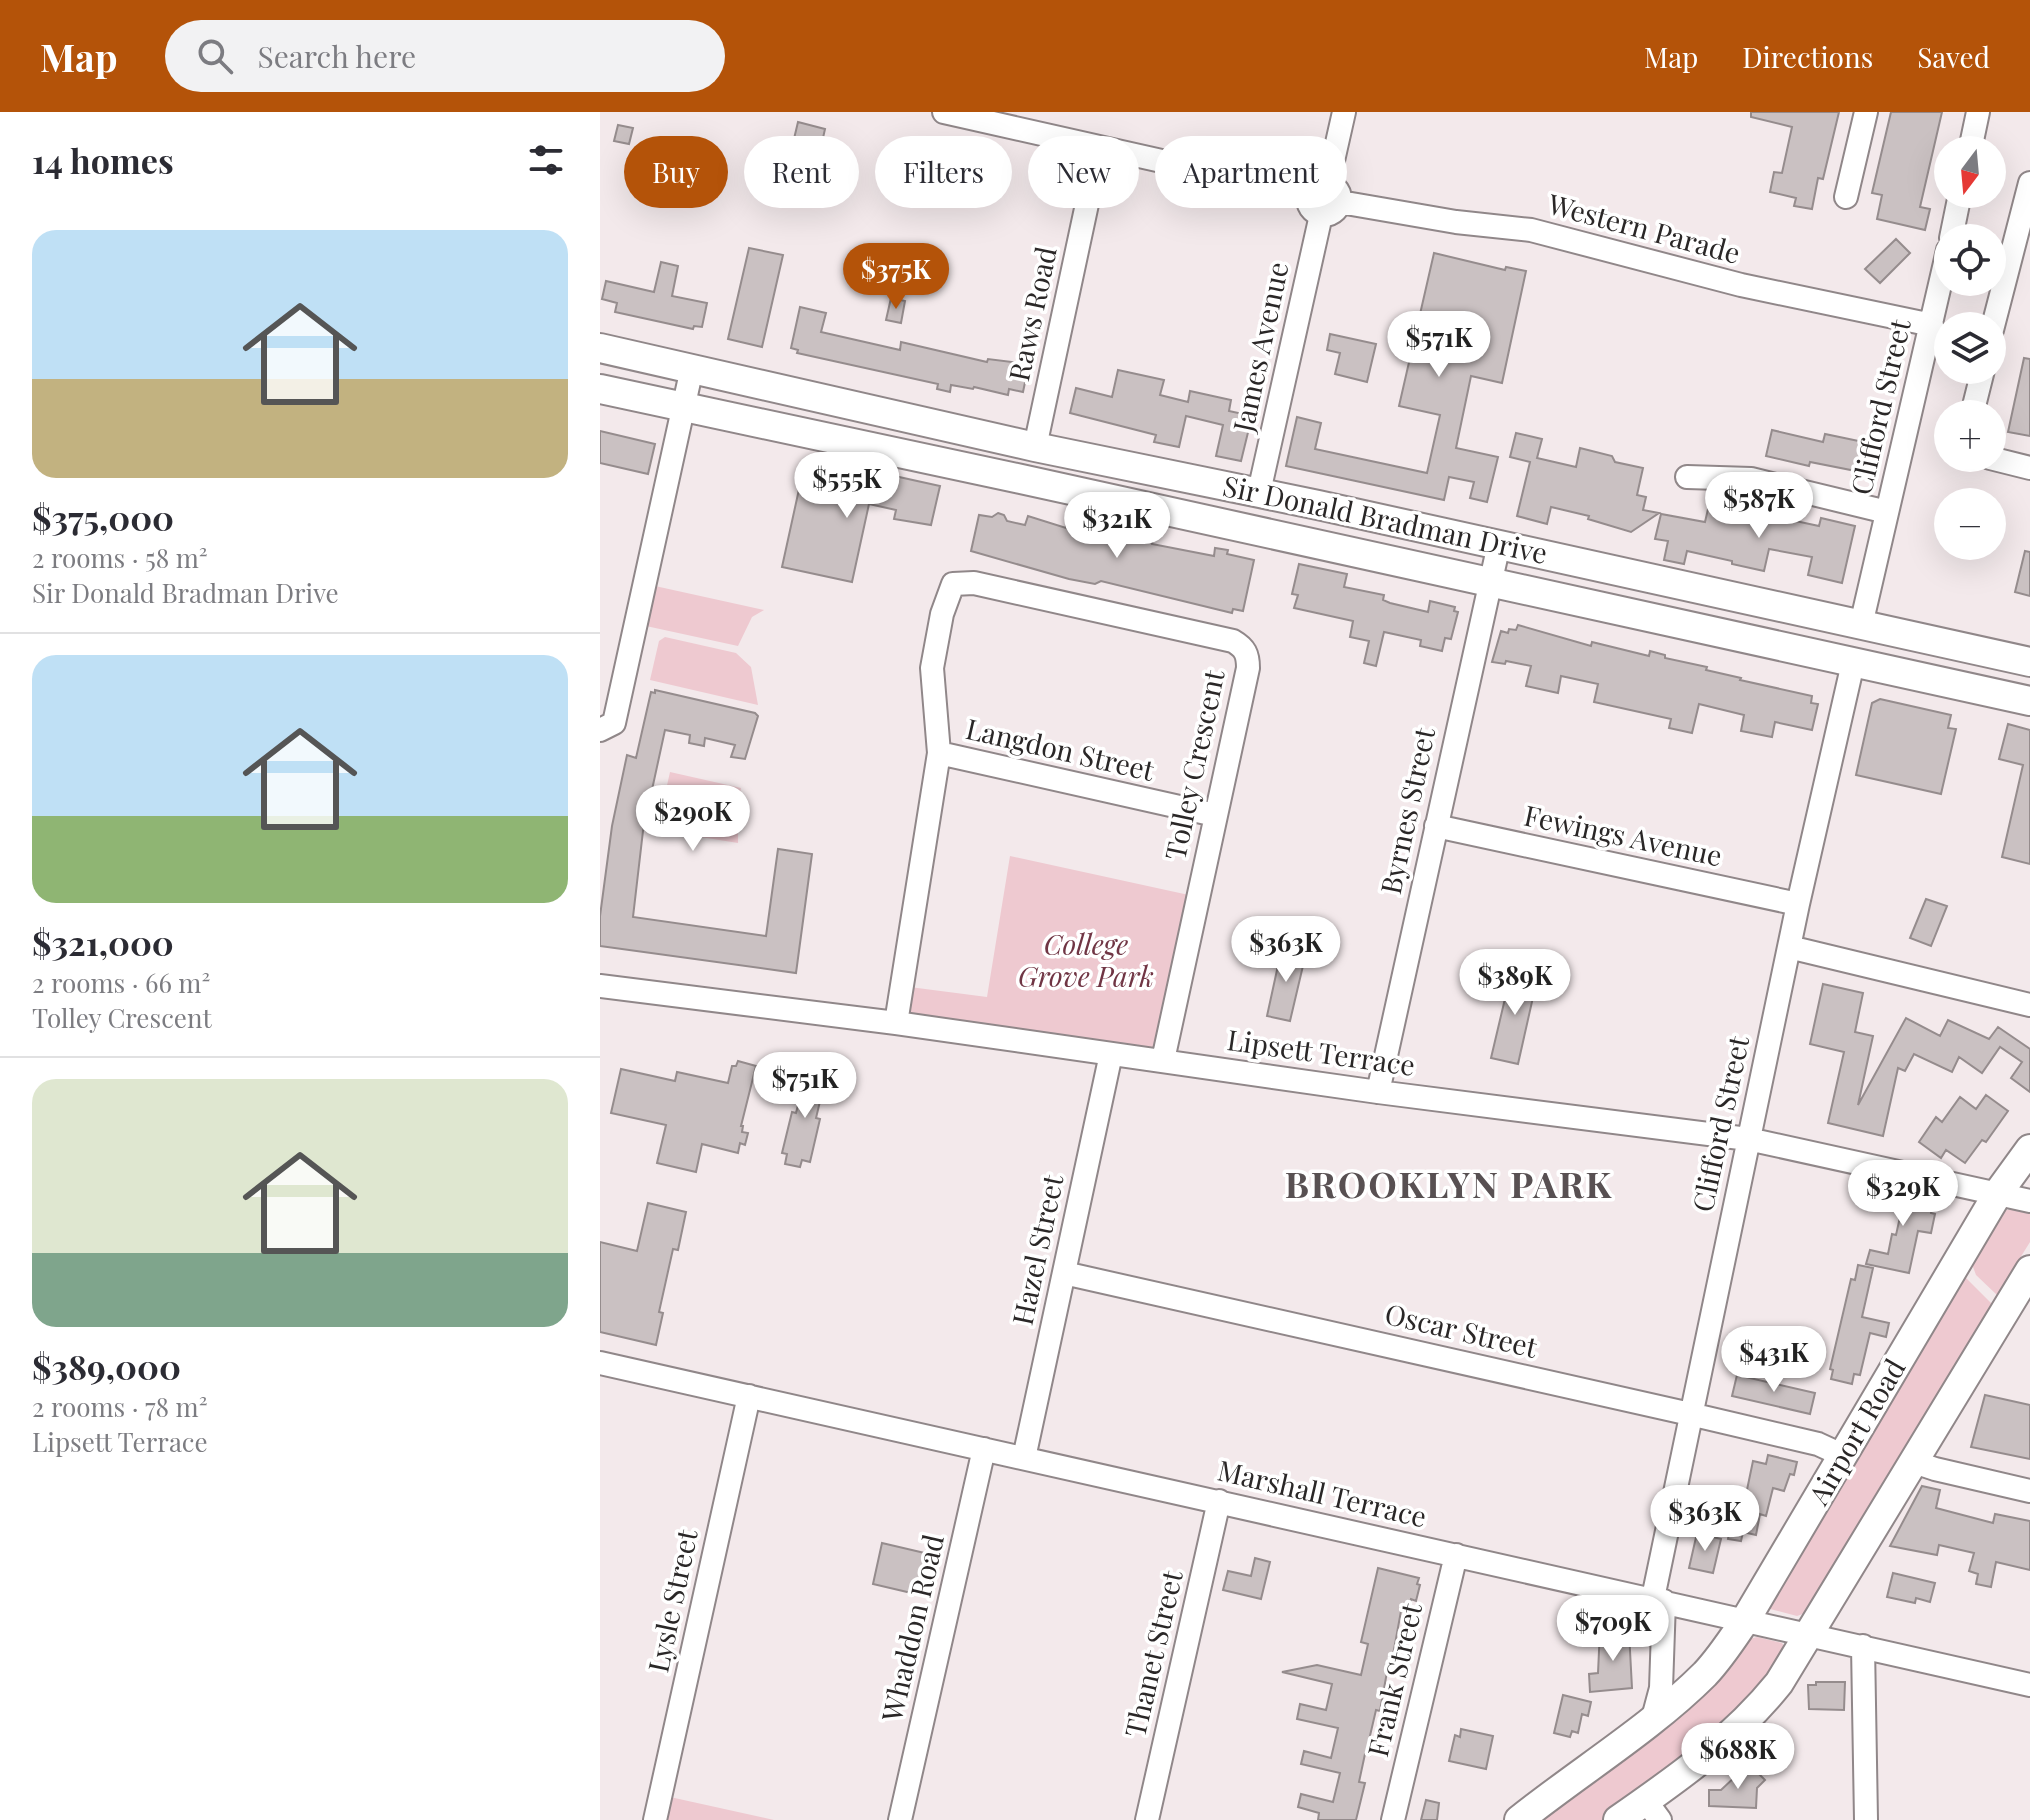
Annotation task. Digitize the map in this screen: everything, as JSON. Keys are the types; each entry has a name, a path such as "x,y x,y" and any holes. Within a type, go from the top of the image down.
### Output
{"main road":[{"name":"Sir Donald Bradman Drive","path":"600,348 1035,447 1259,492 2030,662"},
{"name":"Sir Donald Bradman Drive","path":"600,389 2030,701"},
{"path":"1137,467 1133,484 1156,509"},
{"name":"Airport Road","path":"1519,1820 1653,1718 1706,1672 1746,1619 1998,1193 2030,1149"},
{"path":"1618,1820 1653,1810 1703,1759 1754,1714 1779,1683 2030,1270"}],"street":[{"path":"944,112 1008,119 1061,136"},
{"path":"1341,136 1344,112"},
{"path":"1846,197 1866,112"},
{"path":"1973,136 1978,112"},
{"path":"1997,312 2030,183"},
{"name":"Western Parade","path":"1347,195 1456,222 1531,230 1741,285 1932,325"},
{"name":"Raws Road","path":"1035,447 1086,208"},
{"path":"1312,208 1321,215 1330,214 1331,208"},
{"name":"James Avenue","path":"1259,492 1321,215"},
{"name":"Clifford Street","path":"1861,625 1938,296"},
{"path":"604,728 614,723 692,368"},
{"path":"2006,462 2030,468"},
{"path":"1687,477 1751,479 1887,512"},
{"name":"Byrnes Street","path":"1378,1092 1499,544"},
{"name":"Tolley Crescent","path":"896,1023 939,753 932,668 942,614 953,584 974,583 1233,641 1243,646 1248,655 1248,668 1163,1060"},
{"name":"Clifford Street","path":"1653,1718 1661,1688 1658,1599 1690,1414 1798,904 1853,663"},
{"name":"Langdon Street","path":"939,753 1215,815"},
{"name":"Fewings Avenue","path":"1436,826 1798,904"},
{"path":"1789,947 2030,1005"},
{"name":"Lipsett Terrace","path":"600,986 896,1023 1378,1092 1748,1139 2030,1201"},
{"name":"Hazel Street","path":"1024,1458 1111,1054"},
{"name":"Oscar Street","path":"1064,1273 1818,1444 1844,1456"},
{"name":"Marshall Terrace","path":"600,1363 2030,1685"},
{"name":"Lysle Street","path":"655,1820 749,1396"},
{"name":"Whaddon Road","path":"900,1820 984,1449"},
{"path":"1914,1462 2030,1491"},
{"name":"Thanet Street","path":"1147,1820 1219,1501"},
{"name":"Frank Street","path":"1393,1820 1456,1555"},
{"path":"1863,1646 1866,1820"}],"green space":[{"path":"655,586 764,610 752,617 738,646 646,626"},
{"path":"665,637 736,653 751,667 758,705 650,680 659,641"},
{"path":"670,772 741,788 738,843 657,830"},
{"name":"College Grove Park","path":"1010,856 1198,897 1163,1060 896,1023 902,986 987,997"},
{"path":"2013,1209 2030,1213 2030,1242 1997,1295 1976,1275 1972,1264 2002,1211"},
{"path":"1962,1274 1992,1304 1811,1611 1797,1616 1770,1609 1769,1606"},
{"path":"1757,1637 1782,1643 1786,1650 1752,1698 1683,1761 1604,1820 1535,1820 1746,1640"},
{"path":"661,1795 774,1820 655,1820"}],"building":[{"path":"1751,112 1839,112 1823,179 1818,178 1812,209 1794,206 1796,198 1770,192 1774,172 1782,173 1792,127 1751,117"},
{"path":"1891,112 1942,112 1920,207 1930,209 1925,230 1877,219 1882,195 1872,193"},
{"path":"798,122 825,129 823,136 795,136"},
{"path":"618,125 633,128 631,136 624,136 624,143 614,141"},
{"path":"1896,239 1910,253 1880,283 1865,269"},
{"path":"749,248 783,255 762,347 728,339"},
{"path":"1434,253 1505,270 1506,267 1526,271 1502,383 1471,376 1456,448 1498,457 1487,502 1470,498 1474,482 1449,477 1444,500 1286,466 1297,417 1321,423 1315,449 1427,473 1440,415 1399,406"},
{"path":"661,262 678,266 672,296 707,303 702,327 694,326 693,329 615,312 617,303 602,299 606,281 654,292"},
{"path":"891,298 905,301 901,323 886,320"},
{"path":"800,307 826,313 821,332 900,350 901,342 987,362 988,359 1020,363 1018,371 1027,373 1023,392 1009,389 1008,395 951,385 950,392 937,389 938,384 797,353 798,350 791,348"},
{"path":"1330,334 1376,344 1367,382 1335,374 1340,353 1327,350"},
{"path":"2024,358 2030,359 2030,436 2008,432"},
{"path":"1118,370 1164,380 1160,395 1188,402 1190,391 1231,400 1229,411 1252,416 1241,461 1216,456 1223,425 1186,416 1179,447 1154,442 1156,435 1070,413 1076,388 1112,397"},
{"path":"1772,430 1823,442 1825,434 1873,444 1866,473 1810,462 1809,466 1766,456"},
{"path":"600,431 655,444 648,474 600,463"},
{"path":"1516,433 1542,439 1537,458 1576,467 1580,448 1612,456 1615,462 1643,468 1637,495 1646,497 1643,510 1659,513 1631,532 1588,519 1589,516 1551,507 1547,524 1517,516 1530,462 1510,457"},
{"path":"803,471 887,490 890,475 940,486 931,525 894,519 896,510 869,504 852,582 782,567"},
{"path":"1708,509 1738,515 1739,509 1819,526 1821,518 1855,526 1842,583 1808,575 1812,557 1769,549 1764,571 1687,551 1684,564 1664,560 1668,541 1655,539 1661,514 1705,522"},
{"path":"998,513 1004,515 1007,521 1025,525 1028,516 1066,528 1068,520 1090,523 1107,527 1105,534 1136,541 1139,530 1154,534 1152,544 1214,556 1215,548 1228,550 1227,554 1254,560 1243,611 1233,609 1232,613 1101,581 1095,584 1069,579 971,551 979,515 992,517"},
{"path":"2025,551 2030,552 2030,596 2015,592"},
{"path":"1299,564 1347,574 1344,587 1384,595 1383,600 1390,603 1428,612 1430,601 1455,607 1454,611 1458,612 1451,639 1445,638 1442,651 1420,646 1421,640 1384,632 1376,666 1364,663 1369,641 1350,637 1353,621 1294,608 1298,595 1292,594"},
{"path":"1518,625 1591,646 1592,642 1649,656 1650,651 1740,680 1812,696 1811,703 1818,704 1812,730 1775,722 1772,737 1741,731 1744,715 1699,704 1692,733 1669,728 1671,719 1594,702 1598,684 1561,676 1558,693 1526,686 1531,666 1506,661 1505,664 1492,662 1501,631 1508,633 1509,629 1516,630"},
{"path":"655,690 758,716 745,759 731,757 735,745 705,738 704,746 689,743 690,735 665,730 643,831 633,917 766,936 778,849 812,854 796,973 600,946 600,916 612,826 627,755 636,758 651,692 655,693"},
{"path":"1880,699 1951,715 1948,728 1956,729 1941,794 1856,775 1872,703"},
{"path":"2008,724 2030,730 2030,864 2002,857 2023,765 1999,759"},
{"path":"1926,899 1947,906 1931,946 1910,938"},
{"path":"1282,947 1306,953 1290,1021 1267,1016"},
{"path":"1512,969 1538,975 1518,1064 1491,1058"},
{"path":"1823,984 1863,993 1855,1032 1873,1036 1858,1105 1906,1018 1940,1036 1948,1020 1989,1039 1998,1027 2030,1049 2030,1092 2011,1078 2022,1062 2000,1047 1982,1073 1959,1057 1952,1072 1914,1054 1905,1071 1898,1068 1883,1136 1828,1123 1844,1052 1810,1044"},
{"path":"738,1061 756,1066 741,1126 742,1132 748,1133 745,1145 740,1143 738,1153 702,1144 696,1172 657,1163 666,1125 611,1113 621,1069 675,1081 677,1072 728,1083 732,1066 736,1066"},
{"path":"807,1070 826,1074 825,1079 829,1080 826,1094 822,1093 816,1118 820,1119 810,1162 802,1160 800,1167 785,1164 787,1154 782,1153"},
{"path":"1986,1095 2008,1111 1986,1142 1982,1140 1965,1163 1946,1150 1941,1158 1919,1142 1936,1117 1942,1122 1960,1097 1976,1109"},
{"path":"1873,1186 1933,1200 1931,1213 1935,1214 1931,1233 1918,1231 1909,1273 1866,1264 1870,1250 1888,1254 1902,1208 1870,1201"},
{"path":"648,1203 686,1212 678,1250 673,1249 659,1312 663,1313 656,1345 600,1332 600,1242 637,1251"},
{"path":"1858,1265 1873,1268 1862,1317 1889,1323 1886,1337 1870,1333 1860,1375 1854,1374 1852,1384 1831,1379 1833,1370 1830,1369 1851,1279 1855,1280"},
{"path":"1737,1375 1815,1393 1810,1414 1732,1396"},
{"path":"1985,1395 2030,1405 2030,1459 1971,1447"},
{"path":"1768,1455 1797,1462 1794,1475 1790,1474 1784,1491 1773,1488 1766,1516 1760,1514 1756,1535 1743,1532 1741,1541 1728,1539 1734,1507 1743,1509 1753,1461 1766,1464"},
{"path":"1922,1486 1940,1490 1936,1508 1993,1523 1995,1514 2030,1521 2030,1570 1996,1562 1991,1587 1976,1584 1978,1574 1969,1571 1974,1553 1939,1545 1937,1555 1890,1546"},
{"path":"1697,1533 1721,1539 1713,1573 1689,1568"},
{"path":"882,1543 929,1554 920,1595 873,1584"},
{"path":"1255,1558 1270,1562 1261,1599 1223,1590 1228,1571 1251,1576"},
{"path":"1378,1568 1419,1578 1417,1584 1420,1585 1416,1601 1411,1599 1408,1613 1401,1611 1392,1673 1387,1672 1380,1711 1376,1710 1369,1740 1373,1741 1370,1755 1365,1754 1359,1782 1365,1783 1356,1820 1318,1820 1319,1813 1298,1807 1301,1794 1333,1802 1340,1773 1301,1764 1304,1751 1331,1758 1338,1728 1297,1719 1300,1704 1326,1710 1332,1684 1282,1672 1317,1665 1361,1675 1368,1644 1361,1642"},
{"path":"1893,1573 1935,1583 1930,1602 1916,1598 1915,1603 1887,1597"},
{"path":"1600,1629 1629,1632 1632,1688 1590,1692 1589,1674 1598,1673"},
{"path":"1816,1682 1845,1682 1844,1710 1809,1709 1808,1685 1816,1685"},
{"path":"1563,1695 1591,1702 1588,1716 1582,1714 1578,1733 1572,1731 1570,1737 1554,1733"},
{"path":"1461,1729 1493,1736 1486,1769 1449,1761 1455,1735 1460,1737"},
{"path":"1752,1750 1767,1750 1767,1764 1752,1764"},
{"path":"1751,1766 1765,1780 1757,1788 1756,1808 1709,1806 1709,1790 1721,1790"},
{"path":"1426,1800 1439,1803 1437,1820 1421,1820"}],"district":[{"name":"BROOKLYN PARK","path":"1449,1185"}]}
